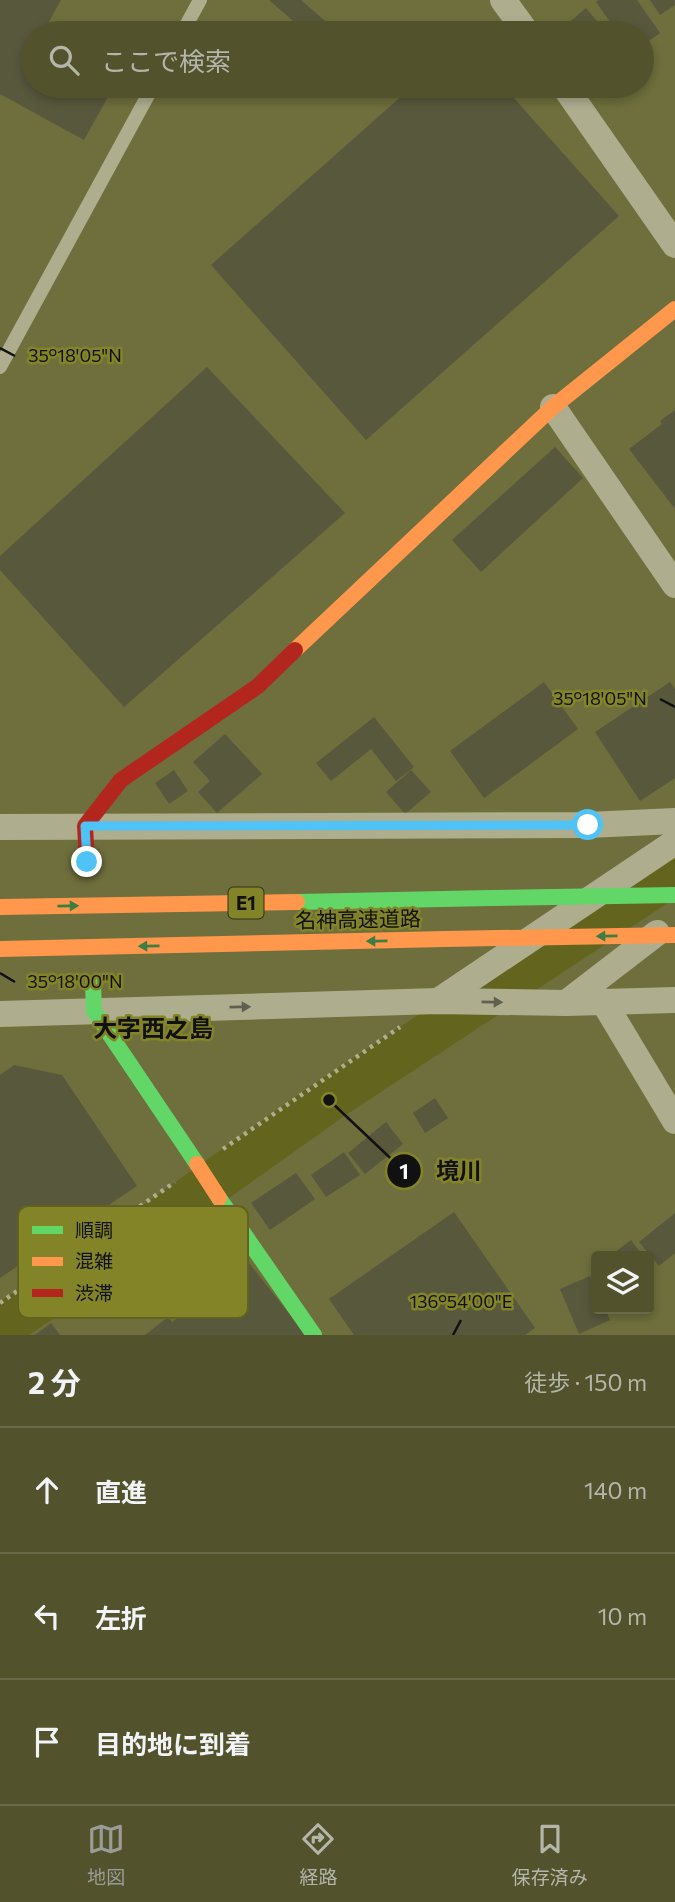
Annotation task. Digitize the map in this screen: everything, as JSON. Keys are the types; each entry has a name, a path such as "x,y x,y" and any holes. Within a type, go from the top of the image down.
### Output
{"main road":[{"path":"87,862 85,826 121,780 258,686 387,561 553,407 675,309"},
{"name":"名神高速道路","path":"0,907 675,895"},
{"name":"名神高速道路","path":"0,949 675,935"},
{"path":"93,983 94,1011 225,1206"},
{"path":"248,1240 314,1335"}],"street":[{"path":"503,0 518,21"},
{"path":"572,98 675,245"},
{"path":"553,407 675,585"},
{"path":"0,827 588,825 675,821"},
{"path":"438,1001 675,842"},
{"path":"560,1003 675,919"},
{"path":"0,1014 438,1001 560,1003 675,999"},
{"path":"603,1001 675,1121"}],"lane":[{"path":"188,21 200,0"},
{"path":"0,367 146,98"}],"building":[{"path":"0,0 61,0 49,21 21,21 21,98 107,98 84,140 0,94"},
{"path":"269,0 301,0 325,21 293,21"},
{"path":"637,0 652,21 609,21 596,2"},
{"path":"650,0 675,0 675,5 660,15"},
{"path":"586,8 597,21 571,21"},
{"path":"654,24 660,33 654,37"},
{"path":"399,98 514,98 619,216 366,440 211,265"},
{"path":"207,367 345,513 124,707 0,570 0,556"},
{"path":"675,410 675,509 629,449 662,424 660,421"},
{"path":"555,447 583,478 481,572 452,540"},
{"path":"544,682 578,729 484,798 450,751"},
{"path":"670,682 675,689 675,778 640,801 595,732"},
{"path":"374,717 414,767 396,781 371,749 331,781 316,763"},
{"path":"225,734 262,774 217,813 198,792 210,781 193,762"},
{"path":"174,770 188,791 169,804 155,783"},
{"path":"411,770 431,792 405,814 386,792"},
{"path":"14,1065 62,1075 137,1186 107,1206 18,1206 18,1266 0,1278 0,1075"},
{"path":"435,1098 448,1118 425,1133 413,1113"},
{"path":"386,1122 403,1144 365,1174 348,1153"},
{"path":"344,1152 360,1175 326,1197 311,1175"},
{"path":"296,1173 315,1199 270,1230 251,1203"},
{"path":"454,1212 535,1328 525,1335 354,1335 329,1299"},
{"path":"675,1213 675,1253 659,1266 654,1260 654,1251 646,1251 639,1242"},
{"path":"631,1240 639,1251 617,1251"},
{"path":"248,1262 306,1335 145,1335 167,1318 172,1322 177,1318 248,1318"},
{"path":"590,1276 591,1314 607,1314 610,1320 579,1334 560,1289"},
{"path":"51,1323 60,1335 35,1335"}],"waterway":[{"path":"180,1206 329,1100 675,872"},
{"path":"0,1328 18,1316"}],"traffic: fast":[{"path":"491,898 675,895"},
{"path":"297,902 491,898"},
{"path":"93,983 94,1011 197,1164"},
{"path":"219,1198 225,1206"},
{"path":"248,1240 314,1335"}],"traffic: slow":[{"path":"295,650 553,407 675,309"},
{"path":"0,907 297,902"},
{"path":"445,939 675,935"},
{"path":"0,949 445,939"},
{"path":"197,1164 219,1198"}],"traffic: jam":[{"path":"87,862 85,826 121,780 258,686 295,650"}],"place":[{"name":"境川","path":"329,1100"}],"district":[{"name":"大字西之島","path":"153,1029"}],"route":[{"path":"87,862 85,826 588,825"}]}
